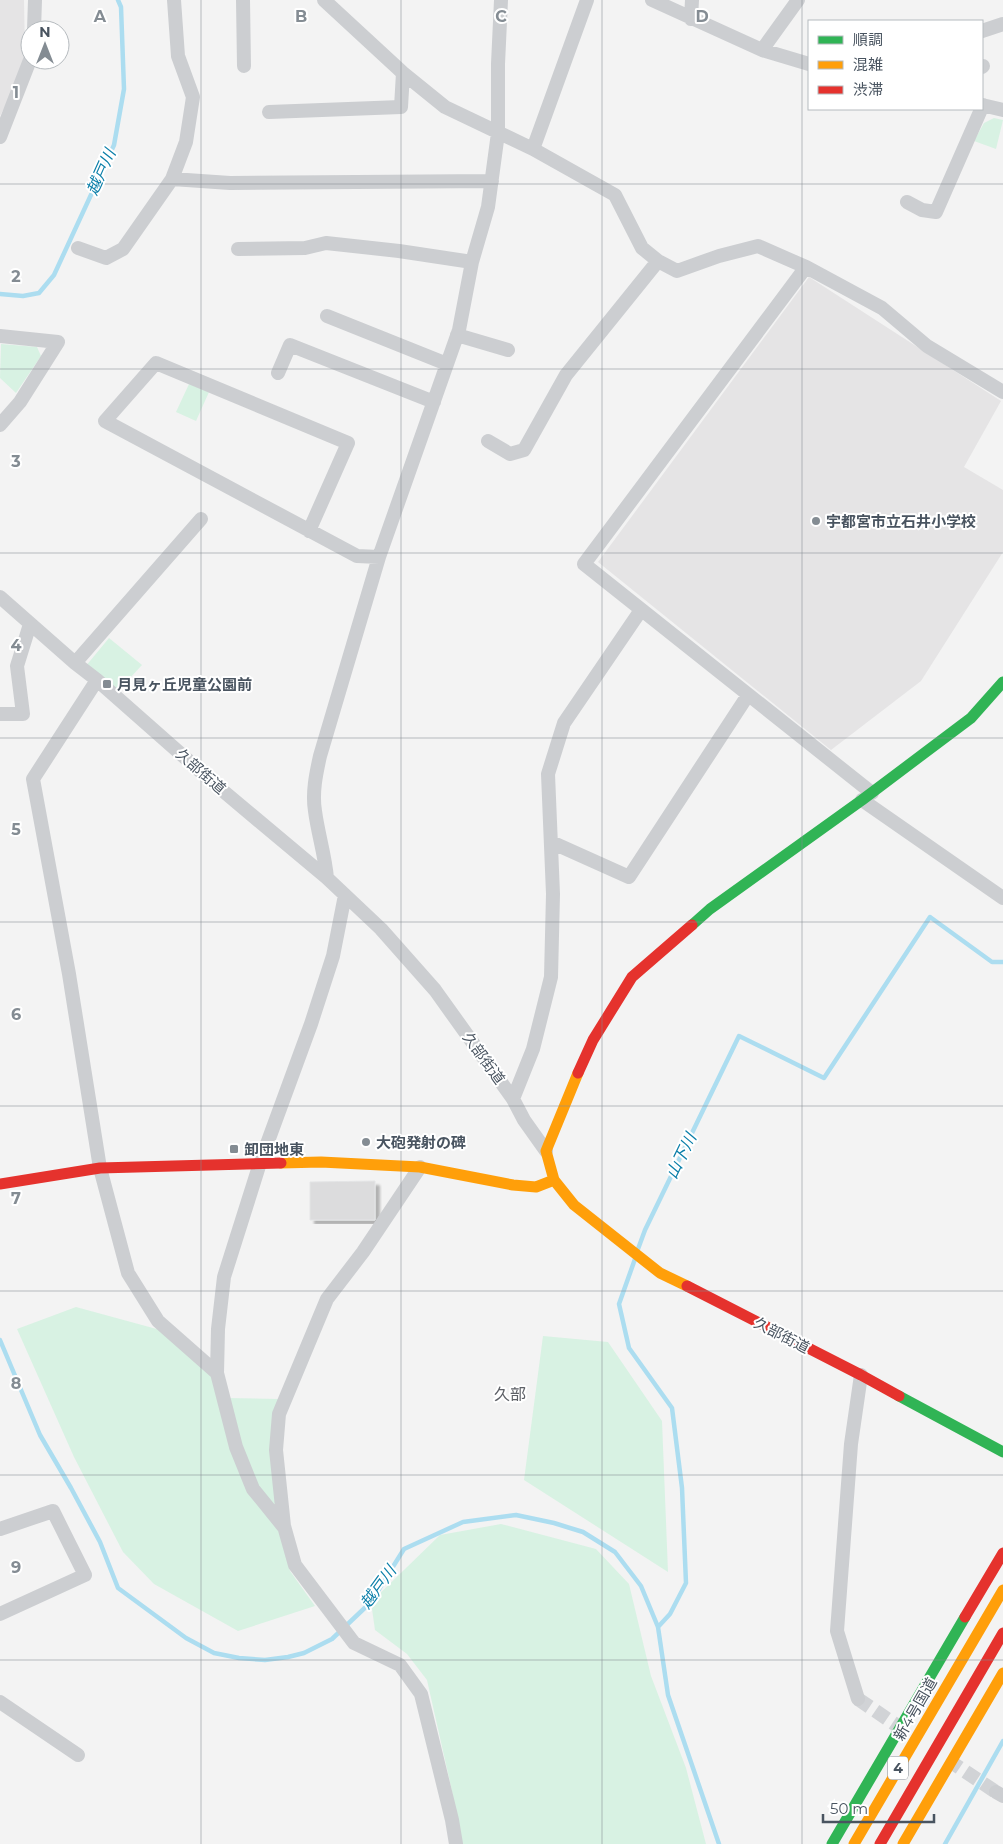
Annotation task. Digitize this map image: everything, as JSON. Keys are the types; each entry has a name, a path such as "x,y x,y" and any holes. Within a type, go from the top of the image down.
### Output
{"main road":[{"path":"546,1151 593,1040 632,977 710,909 867,796 971,718 1003,682"},
{"name":"久部街道","path":"546,1151 554,1180 574,1205 660,1273 861,1375 946,1423 1003,1452"},
{"path":"0,1184 100,1168 348,1163 420,1167 536,1187 554,1180"},
{"path":"832,1844 1003,1553"},
{"name":"新4号国道","path":"854,1844 1003,1590"},
{"name":"4","path":"880,1844 1003,1634"},
{"path":"903,1844 1003,1673"}],"street":[{"path":"35,20 36,0"},
{"path":"78,248 106,258 123,249 172,179 186,142 193,98 178,56 174,0"},
{"path":"243,0 244,66"},
{"path":"324,0 403,73 445,107 533,149 615,195 642,248 658,261 677,272 719,256 758,246 806,267 882,308 927,346 1003,392"},
{"path":"327,878 314,810 315,780 320,756 379,557 457,335 472,262 488,207 498,133 498,64 501,0"},
{"path":"533,149 587,0"},
{"path":"652,0 762,50 808,64"},
{"path":"691,19 692,0"},
{"path":"762,50 796,1"},
{"path":"983,31 1003,24"},
{"path":"0,137 26,70"},
{"path":"269,112 401,107 403,73"},
{"path":"983,105 1003,110"},
{"path":"907,202 922,210 936,212 981,110"},
{"path":"172,179 230,184 492,181"},
{"path":"238,249 305,248 326,244 399,251 472,262"},
{"path":"488,442 510,454 524,450 566,375 658,261"},
{"path":"806,267 584,564 748,695 867,796 1003,898"},
{"path":"327,316 447,364"},
{"path":"457,335 508,350"},
{"path":"0,336 58,342 20,402 0,425"},
{"path":"278,373 290,345 434,402"},
{"path":"309,531 348,443 156,363 105,421 309,531 357,556 379,557"},
{"path":"75,663 201,519"},
{"name":"久部街道","path":"0,598 216,785 327,878 381,928 435,990 513,1099 524,1120 546,1151"},
{"path":"513,1099 533,1049 551,977 553,894 548,774 564,723 641,610"},
{"path":"0,714 23,714 17,666 30,624"},
{"path":"97,680 33,779 69,974 100,1168 128,1272 158,1321 217,1373"},
{"path":"551,842 629,877 748,695"},
{"path":"284,1526 253,1489 236,1447 217,1373 218,1329 224,1277 260,1164 311,1024 333,956 345,895"},
{"path":"420,1167 363,1252 327,1298 279,1414 276,1450 284,1526 295,1565 354,1642 400,1665 421,1694 452,1820 456,1844"},
{"path":"858,1699 837,1631 851,1444 861,1375"},
{"path":"0,1529 53,1511 85,1575 0,1614"},
{"path":"0,1702 78,1755"}],"shaded area":[{"path":"0,0 24,0 24,20 20,20 20,70 0,116"},
{"name":"宇都宮市立石井小学校","path":"809,277 1001,401 964,467 1003,490 1003,552 921,681 831,750 598,562"}],"green space":[{"path":"994,118 1003,120 996,149 974,141 984,123"},
{"path":"1,344 37,347 41,356 16,393 0,378"},
{"path":"189,384 209,392 196,421 176,412"},
{"path":"109,638 142,665 118,691 85,667"},
{"path":"76,1307 175,1334 213,1378 227,1398 279,1399 279,1524 290,1571 315,1606 238,1631 154,1584 123,1552 74,1457 17,1329"},
{"path":"543,1336 608,1342 662,1421 668,1572 524,1480"},
{"path":"501,1524 596,1549 629,1584 651,1676 686,1768 706,1844 461,1844 452,1791 427,1680 407,1654 375,1630 371,1602 440,1535"}],"building":[{"path":"375,1181 375,1220 310,1220 310,1182"}],"waterway":[{"name":"越戸川","path":"0,294 23,296 39,293 54,275 114,145 124,89 121,7 118,0"},
{"name":"山下川","path":"638,1249 645,1230 739,1036 824,1078 930,917 992,962 1003,962"},
{"name":"山下川","path":"635,1259 619,1304 629,1348 672,1408 682,1488 686,1583 670,1614 658,1627"},
{"name":"越戸川","path":"0,1340 40,1435 100,1542 118,1588 186,1638 214,1653 239,1658 265,1660 304,1653 332,1639 371,1602 404,1549 463,1522 516,1515 554,1523 583,1532 615,1552 641,1586 658,1627 668,1695 719,1844"},
{"path":"945,1844 1003,1741"}],"tunnel":[{"path":"858,1699 905,1731"},
{"path":"948,1760 996,1792"}],"traffic: fast":[{"path":"692,925 710,909 862,800 971,718 1003,682"},
{"path":"899,1396 1003,1452"},
{"path":"832,1844 965,1617"}],"traffic: slow":[{"path":"578,1073 546,1151 554,1180 574,1205 660,1273 687,1286"},
{"path":"281,1163 321,1162 420,1167 513,1185 536,1187 554,1180"},
{"path":"854,1844 1003,1590"},
{"path":"903,1844 1003,1673"}],"traffic: jam":[{"path":"578,1073 593,1040 632,977 692,925"},
{"path":"0,1184 100,1168 281,1163"},
{"path":"687,1286 899,1396"},
{"path":"965,1617 1003,1553"},
{"path":"880,1844 1003,1633"}],"place":[{"name":"宇都宮市立石井小学校","path":"816,521"},
{"name":"月見ヶ丘児童公園前","path":"107,684"},
{"name":"大砲発射の碑","path":"366,1142"},
{"name":"卸団地東","path":"234,1149"}],"district":[{"name":"久部","path":"510,1394"}]}
